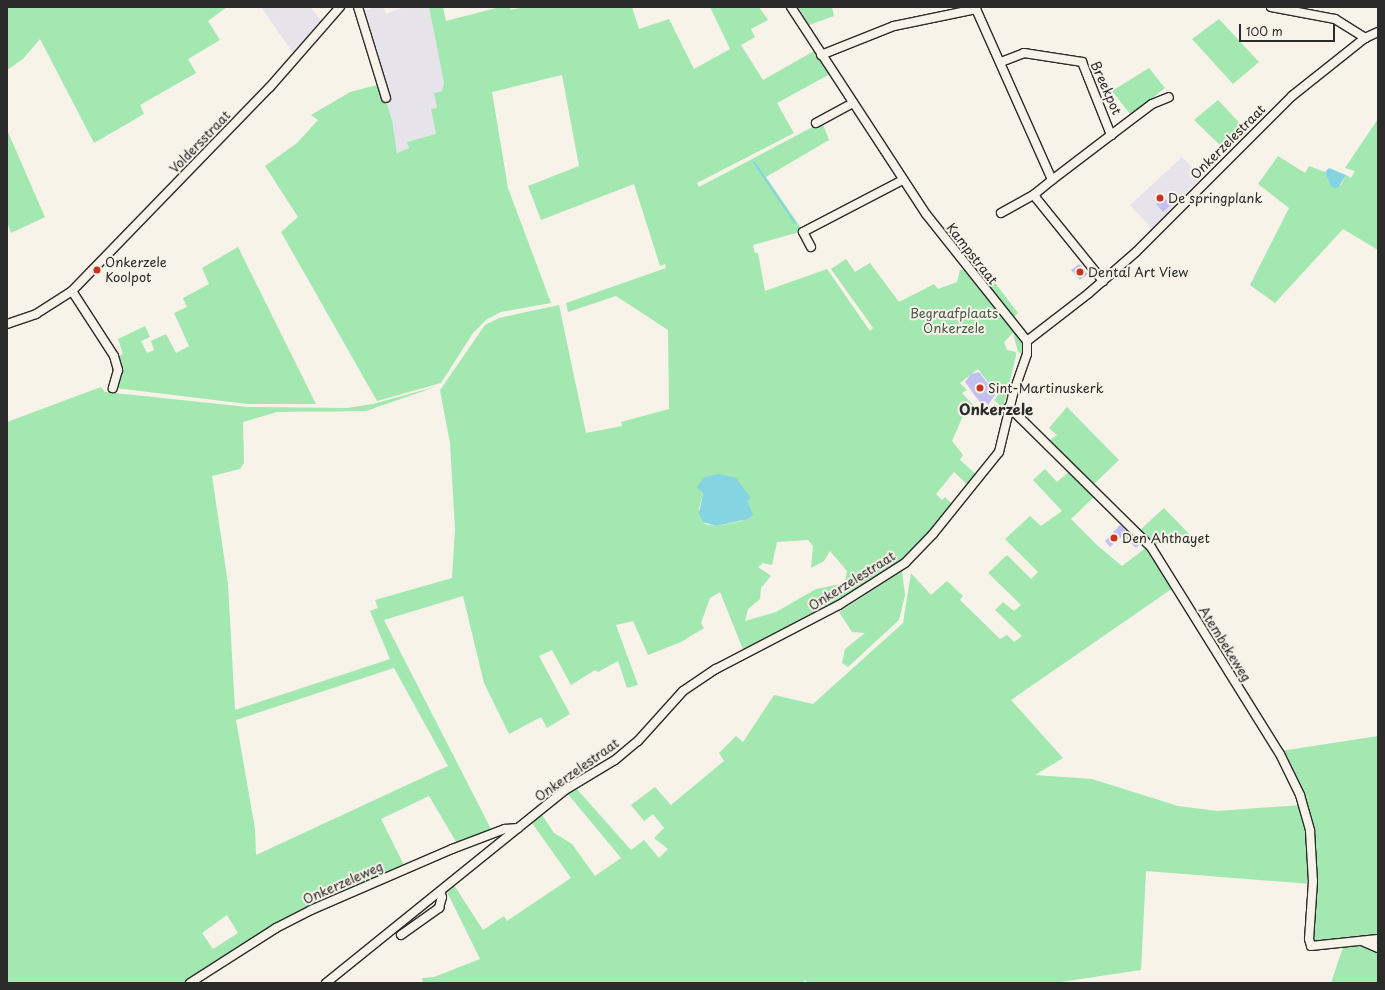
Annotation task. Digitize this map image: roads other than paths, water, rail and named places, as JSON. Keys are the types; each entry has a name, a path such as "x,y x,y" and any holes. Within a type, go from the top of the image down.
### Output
{"street":[{"name":"Voldersstraat","path":"7,324 36,314 72,291 270,87 340,7"},
{"path":"358,7 386,98"},
{"name":"Kampstraat","path":"791,7 903,180 950,247 1027,341"},
{"path":"1271,7 1335,19 1365,38"},
{"path":"821,55 894,26 976,9 1001,62 1052,180"},
{"name":"Onkerzelestraat","path":"326,983 565,790 615,760 638,741 687,688 716,669 834,608 905,562 933,534 1000,452 1009,407 1027,354 1027,341 1103,281 1272,115 1365,38 1378,32"},
{"name":"Breekpot","path":"1001,62 1024,53 1082,62 1111,135"},
{"name":"Breekpot","path":"1002,213 1035,194 1152,104 1169,97"},
{"path":"816,123 853,103"},
{"path":"811,247 803,232 903,180"},
{"path":"1035,194 1103,281"},
{"path":"72,291 114,356 118,370 113,388"},
{"name":"Atembekeweg","path":"1009,407 1151,547 1280,754 1300,795 1310,832 1313,875 1309,939 1311,946 1361,941"},
{"name":"Onkerzeleweg","path":"190,983 276,928 311,910 466,844 505,829 518,828"},
{"path":"401,934 439,908 442,897 440,891"},
{"path":"1361,941 1378,938"},
{"path":"1361,941 1378,948"}],"water":[{"path":"1329,168 1346,175 1338,188 1331,187 1325,172"},
{"path":"718,474 736,478 751,498 747,501 753,515 748,519 716,526 703,522 699,514 703,493 697,487 705,477"}],"waterway":[{"path":"754,162 795,223"}],"place":[{"name":"De springplank","path":"1160,198"},
{"name":"Onkerzele Koolpot","path":"97,270"},
{"name":"Dental Art View","path":"1080,272"},
{"name":"Sint-Martinuskerk","path":"980,388"},
{"name":"Den Ahthayet","path":"1114,538"}],"district":[{"name":"Onkerzele","path":"996,409"}],"park label":[{"name":"Begraafplaats Onkerzele","path":"954,322"}]}
